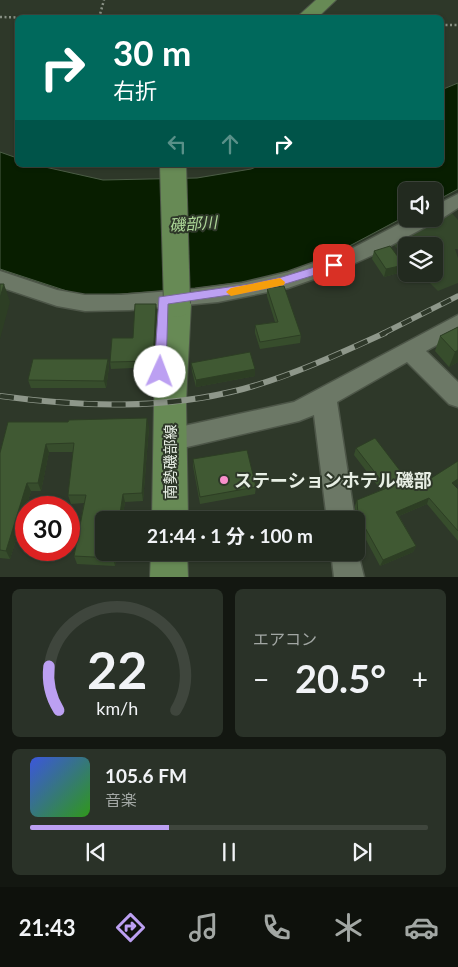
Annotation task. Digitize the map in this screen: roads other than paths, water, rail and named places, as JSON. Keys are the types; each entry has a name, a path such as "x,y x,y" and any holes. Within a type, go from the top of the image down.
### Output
{"main road":[{"path":"308,15 326,0"},
{"name":"南勢磯部線","path":"170,511 170,302 173,167"},
{"path":"170,561 170,577"}],"street":[{"path":"443,209 458,200"},
{"path":"0,279 53,297 77,302 170,302 229,292 310,273 354,256 409,227"},
{"path":"170,440 299,410 458,323"},
{"path":"410,350 458,397"},
{"path":"324,397 340,511"},
{"path":"346,561 349,577"}],"water":[{"name":"磯部川","path":"458,83 458,189 443,197 443,182 398,182 398,220 321,261 296,270 250,281 191,289 92,296 73,293 0,269 0,152 15,157 15,167 45,167 103,180 197,178 256,167 444,167 444,89"}],"railway":[{"path":"382,334 458,296"},
{"path":"0,396 61,403 91,404 152,403 213,396 279,378 333,357 385,333"}],"place":[{"name":"ステーションホテル磯部","path":"224,480"}]}
